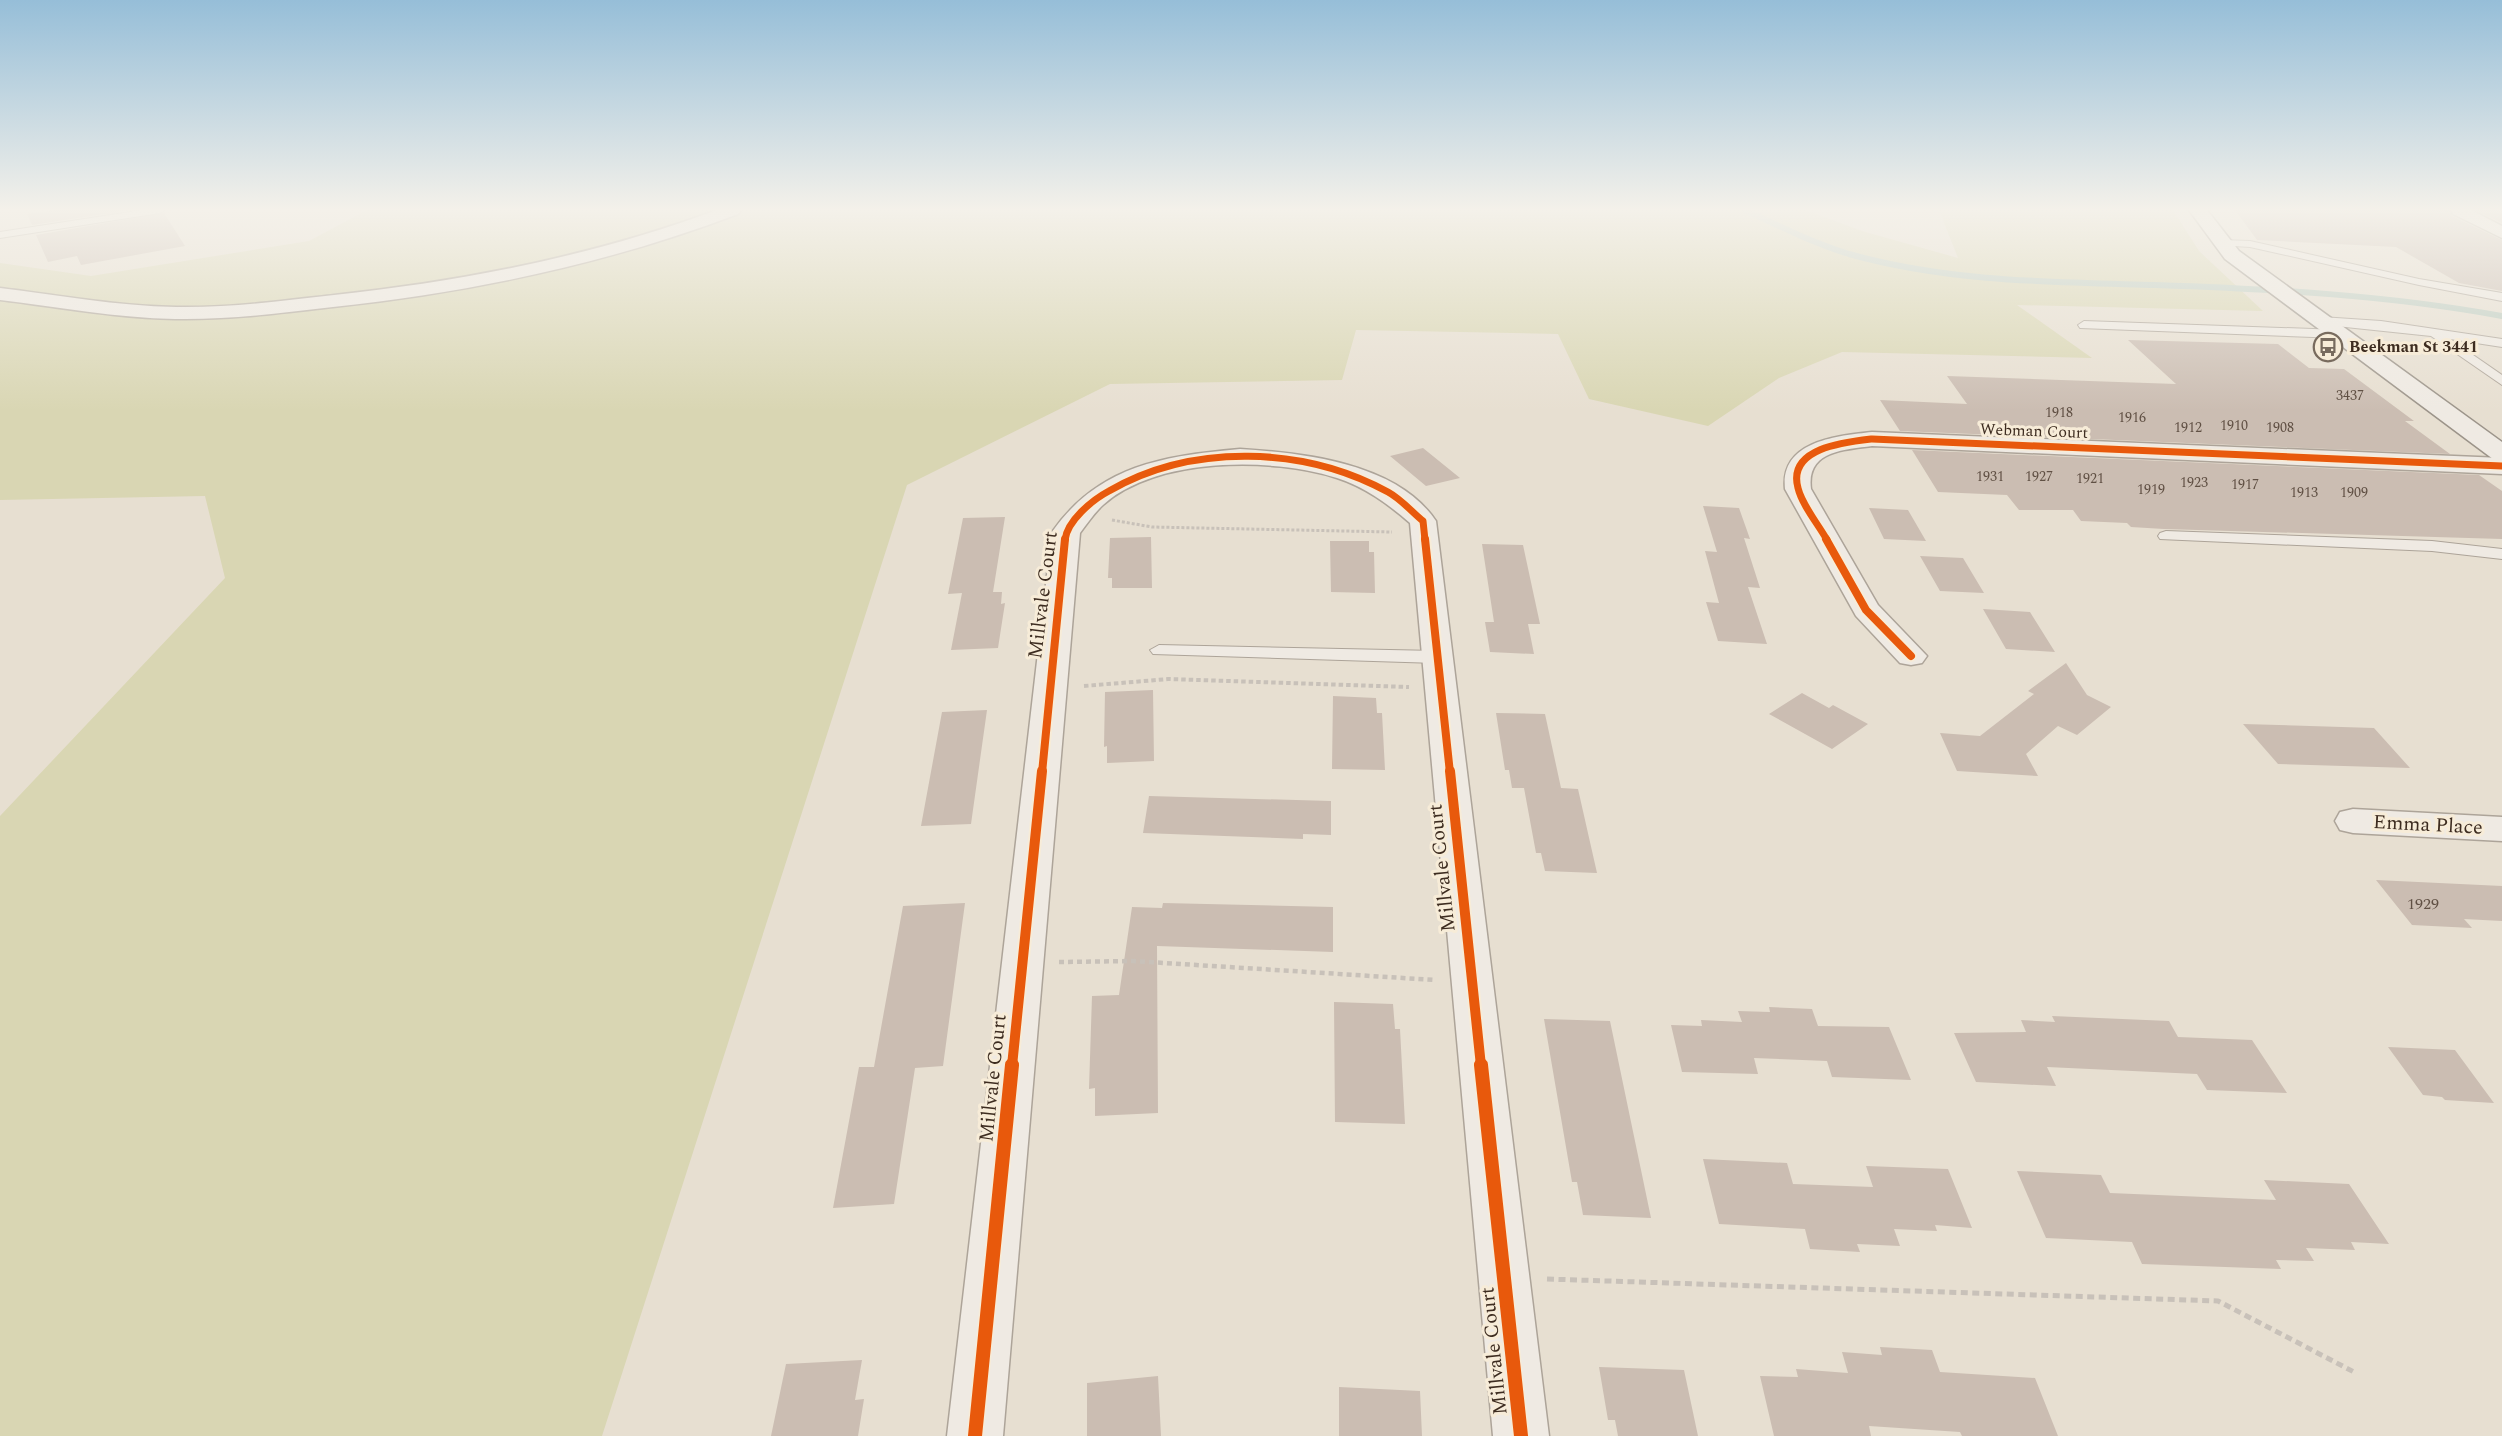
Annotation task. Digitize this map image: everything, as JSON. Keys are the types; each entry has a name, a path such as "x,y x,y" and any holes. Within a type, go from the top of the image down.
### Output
{"street":[{"path":"0,294 78,306 177,313 263,308 372,297 503,277"},
{"path":"2262,277 2502,454"},
{"name":"Webman Court","path":"1911,656 1866,610 1798,489 1797,471 1803,461 1814,452 1849,441 1872,439 2502,466"},
{"name":"Millvale Court","path":"975,1436 1066,532 1079,514 1107,490 1156,469 1214,458 1275,458 1322,465 1373,483 1391,492 1423,521 1521,1436"},
{"name":"Emma Place","path":"2353,821 2502,829"}],"lane":[{"path":"2397,277 2502,297"},
{"path":"2321,321 2381,325 2502,343"},
{"path":"2084,325 2340,334"},
{"path":"2433,332 2502,381"},
{"path":"2166,536 2432,546 2502,554"},
{"path":"1159,650 1439,672"}],"path":[{"path":"1079,514 1152,527 1424,533"},
{"path":"1050,689 1168,679 1439,672"},
{"path":"1022,963 1133,961 1472,982"},
{"path":"1504,1278 2218,1301 2355,1372"}],"shaded area":[{"path":"0,277 2227,277 2263,311 2017,305 2092,358 1842,352 1779,378 1708,426 1589,399 1558,334 1356,330 1342,380 1110,384 907,485 602,1436 0,1436 0,816 225,578 205,496 0,500"}],"building":[{"path":"2449,277 2502,277 2502,291 2459,283"},
{"path":"2128,340 2278,344 2309,368 2344,369 2414,421 2405,421 2450,454 1900,431 1880,400 1967,404 1947,376 2176,384"},
{"path":"1423,448 1460,478 1426,486 1390,456"},
{"path":"1912,450 2479,475 2502,491 2502,539 2164,529 2131,527 2127,523 2081,521 2073,510 2019,510 2007,495 1938,492"},
{"path":"1703,506 1739,508 1750,539 1744,538 1760,588 1748,587 1767,644 1718,641 1706,602 1719,603 1705,551 1717,552"},
{"path":"1869,508 1908,510 1926,541 1884,539"},
{"path":"1005,517 993,592 1002,592 1001,604 1005,603 998,648 951,650 962,593 948,594 963,518"},
{"path":"1151,537 1152,588 1112,588 1112,578 1108,578 1110,538"},
{"path":"1330,541 1369,541 1369,552 1374,552 1375,593 1331,592"},
{"path":"1482,544 1523,545 1540,624 1528,624 1534,654 1490,652 1485,622 1494,622"},
{"path":"1920,556 1963,558 1984,593 1940,591"},
{"path":"1983,609 2030,612 2055,652 2006,649"},
{"path":"2066,663 2087,695 2111,707 2077,735 2058,726 2026,754 2038,776 1957,771 1940,733 1980,736 2034,694 2028,691"},
{"path":"1153,690 1154,761 1107,763 1107,746 1104,747 1105,692"},
{"path":"1802,693 1829,708 1833,705 1868,724 1832,749 1769,714"},
{"path":"1333,696 1376,698 1377,713 1382,713 1385,770 1332,769"},
{"path":"987,710 971,824 921,826 942,712"},
{"path":"1496,713 1545,714 1561,788 1578,789 1597,873 1545,871 1541,853 1536,853 1524,788 1512,788 1509,770 1505,770"},
{"path":"2243,724 2374,728 2410,768 2278,764"},
{"path":"1149,796 1331,801 1331,835 1303,834 1303,839 1143,833"},
{"path":"2376,880 2502,886 2502,921 2464,919 2472,928 2412,925"},
{"path":"965,903 943,1066 915,1068 894,1204 833,1208 859,1067 874,1067 903,906"},
{"path":"1163,903 1333,907 1333,952 1157,946 1158,1113 1095,1116 1095,1088 1089,1089 1092,996 1119,995 1132,907 1162,908"},
{"path":"1334,1002 1393,1004 1395,1029 1400,1029 1405,1124 1335,1122"},
{"path":"1769,1007 1812,1009 1818,1026 1889,1027 1911,1080 1832,1077 1827,1061 1754,1058 1758,1074 1682,1072 1671,1025 1702,1026 1701,1020 1742,1022 1738,1011 1770,1012"},
{"path":"2052,1016 2169,1021 2178,1037 2252,1040 2287,1093 2207,1090 2197,1074 2047,1067 2056,1086 1976,1082 1954,1033 2026,1032 2021,1020 2055,1022"},
{"path":"1544,1019 1610,1021 1651,1218 1583,1215 1577,1182 1572,1182"},
{"path":"2388,1047 2455,1050 2494,1103 2445,1100 2442,1097 2423,1095"},
{"path":"1703,1159 1787,1163 1793,1184 1873,1187 1866,1166 1948,1169 1972,1228 1935,1225 1937,1231 1894,1229 1900,1246 1857,1244 1860,1252 1810,1249 1805,1229 1719,1224"},
{"path":"2017,1171 2101,1175 2110,1193 2276,1200 2264,1180 2349,1184 2389,1244 2351,1242 2355,1250 2306,1248 2314,1261 2276,1260 2281,1269 2142,1264 2132,1242 2046,1238"},
{"path":"1880,1347 1932,1350 1940,1372 2035,1378 2058,1436 1962,1436 1960,1432 1869,1426 1871,1436 1774,1436 1760,1376 1798,1377 1796,1369 1848,1373 1842,1352 1882,1355"},
{"path":"862,1360 855,1400 864,1399 858,1436 771,1436 786,1364"},
{"path":"1599,1367 1684,1370 1698,1436 1618,1436 1615,1420 1608,1420"},
{"path":"1158,1376 1161,1436 1087,1436 1087,1383"},
{"path":"1339,1387 1420,1391 1422,1436 1339,1436"}],"waterway":[{"path":"1982,277 2329,294 2416,303 2502,316"}],"cycle path":[{"path":"1911,656 1866,610 1798,489 1796,475 1800,464 1820,450 1847,442 1872,439 2502,466"},
{"path":"975,1436 1066,532 1095,499 1136,475 1186,461 1240,456 1295,460 1346,473 1390,493 1423,521 1521,1436"}],"place":[{"name":"Beekman St 3441","path":"2328,347"}]}
